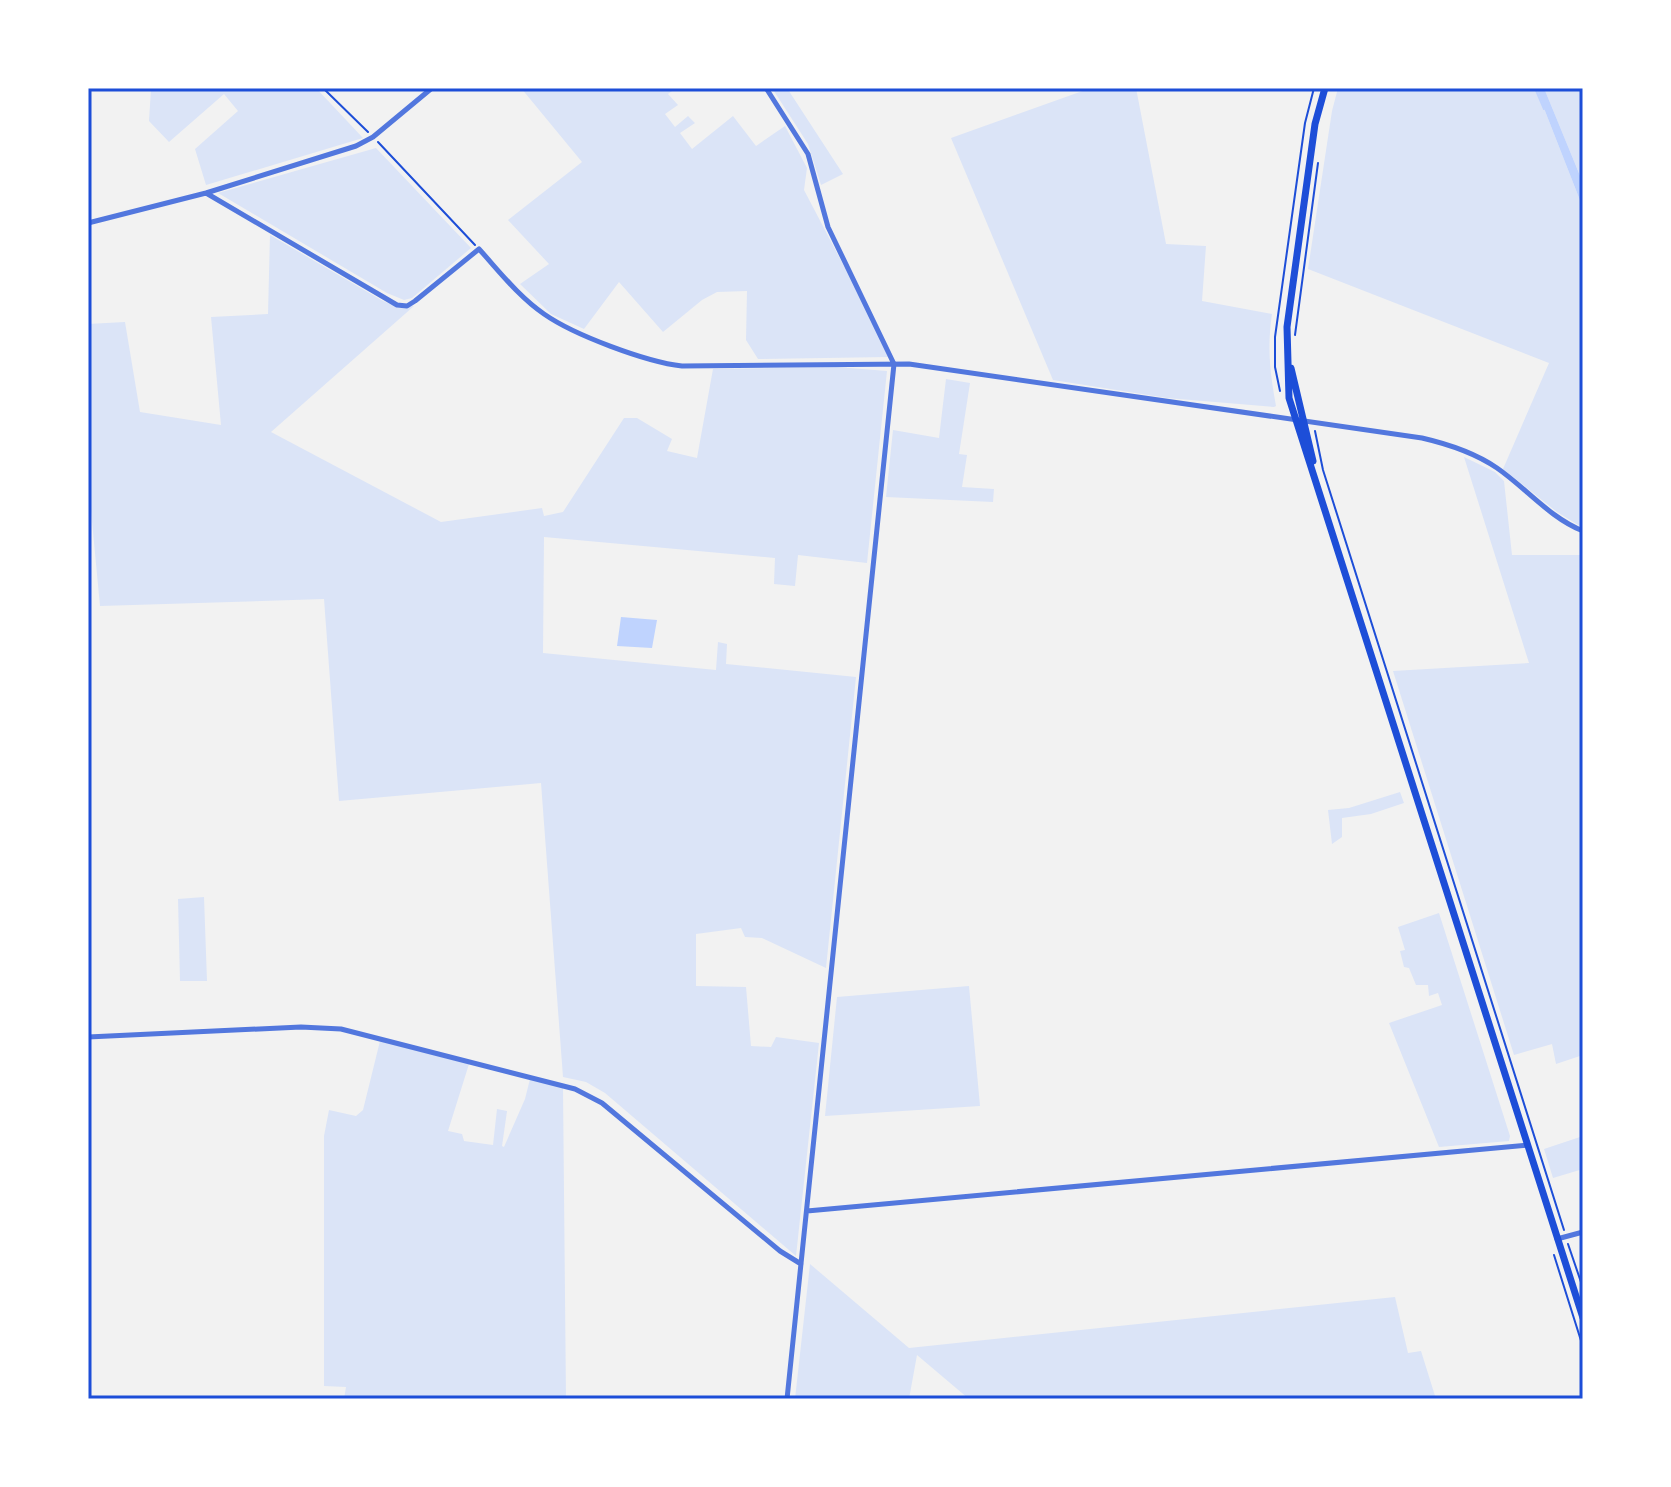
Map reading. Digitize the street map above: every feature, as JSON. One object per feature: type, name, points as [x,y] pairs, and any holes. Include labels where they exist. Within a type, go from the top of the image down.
[{"type":"main road","points":[[1325,88],[1315,124],[1287,327],[1289,358],[1314,469],[1528,1145],[1562,1238],[1583,1318]]},
{"type":"street","points":[[88,223],[206,193],[356,146],[373,137],[432,88]]},
{"type":"street","points":[[766,88],[808,154],[828,227],[894,364],[787,1399]]},
{"type":"street","points":[[206,193],[397,305],[407,306],[415,301],[479,249],[544,315],[645,360],[682,366],[894,364],[1422,438],[1476,456],[1497,468],[1550,511],[1583,531]]},
{"type":"street","points":[[88,1037],[301,1027],[341,1029],[575,1089],[602,1103],[780,1251],[801,1264]]},
{"type":"street","points":[[807,1211],[1528,1145]]},
{"type":"street","points":[[1562,1238],[1583,1232]]},
{"type":"path","points":[[323,88],[479,249]]},
{"type":"path","points":[[1294,344],[1319,155]]},
{"type":"path","points":[[1303,420],[1318,438],[1323,470],[1562,1238],[1583,1288]]},
{"type":"shaded area","points":[[137,88],[316,88],[363,138],[206,185],[195,149],[238,111],[224,94],[169,142],[149,121],[151,89]]},
{"type":"shaded area","points":[[521,88],[676,88],[668,94],[678,105],[665,114],[675,127],[688,116],[695,123],[680,133],[692,149],[733,116],[756,146],[785,126],[807,168],[804,190],[888,357],[758,359],[746,340],[747,291],[717,292],[702,300],[663,332],[619,282],[584,329],[551,314],[520,284],[549,264],[508,220],[582,162]]},
{"type":"shaded area","points":[[772,88],[787,88],[843,174],[821,185],[808,144]]},
{"type":"shaded area","points":[[1091,88],[1136,88],[1166,244],[1206,246],[1202,301],[1272,314],[1270,360],[1276,406],[1167,398],[1053,380],[951,138]]},
{"type":"shaded area","points":[[1338,88],[1536,88],[1583,208],[1583,528],[1557,512],[1503,469],[1549,363],[1308,269]]},
{"type":"shaded area","points":[[1544,88],[1583,88],[1583,183]]},
{"type":"shaded area","points":[[376,148],[471,248],[412,298],[404,300],[387,293],[218,193]]},
{"type":"shaded area","points":[[270,235],[383,301],[400,308],[414,306],[271,432],[441,522],[542,508],[544,516],[563,512],[624,418],[637,418],[672,439],[667,451],[697,458],[713,369],[837,367],[887,371],[867,563],[798,555],[795,586],[774,584],[775,558],[544,537],[543,653],[716,670],[718,642],[727,644],[726,664],[856,677],[826,968],[762,938],[745,937],[741,928],[696,934],[696,986],[746,987],[751,1046],[771,1047],[776,1037],[819,1043],[796,1256],[605,1093],[586,1082],[563,1077],[541,783],[339,801],[324,599],[100,606],[88,479],[88,324],[125,322],[140,412],[221,425],[211,317],[268,314]]},
{"type":"shaded area","points":[[946,379],[970,383],[959,454],[967,455],[962,487],[994,489],[993,502],[886,497],[893,430],[939,438]]},
{"type":"shaded area","points":[[1464,457],[1495,472],[1504,481],[1512,555],[1583,555],[1583,1055],[1556,1064],[1552,1044],[1514,1055],[1393,671],[1529,663]]},
{"type":"shaded area","points":[[1400,792],[1404,803],[1371,814],[1342,818],[1342,837],[1332,844],[1328,810],[1349,808]]},
{"type":"shaded area","points":[[204,897],[207,981],[180,981],[178,899]]},
{"type":"shaded area","points":[[1439,913],[1510,1136],[1509,1141],[1439,1147],[1389,1023],[1442,1005],[1438,993],[1429,996],[1428,985],[1416,985],[1409,968],[1404,967],[1400,951],[1405,950],[1398,927]]},
{"type":"shaded area","points":[[969,986],[980,1106],[825,1116],[837,997]]},
{"type":"shaded area","points":[[380,1041],[469,1064],[448,1131],[462,1134],[464,1141],[493,1145],[497,1109],[507,1111],[504,1147],[525,1099],[530,1079],[563,1088],[566,1399],[344,1399],[346,1387],[324,1386],[324,1136],[329,1110],[356,1116],[363,1110]]},
{"type":"shaded area","points":[[1583,1136],[1583,1169],[1553,1178],[1544,1149]]},
{"type":"shaded area","points":[[810,1264],[909,1348],[1395,1297],[1408,1353],[1421,1351],[1436,1399],[969,1399],[917,1355],[909,1399],[795,1399]]},
{"type":"water","points":[[1536,88],[1544,88],[1583,183],[1583,208]]},
{"type":"water","points":[[621,617],[657,620],[652,648],[617,646]]},
{"type":"waterway","points":[[1535,88],[1544,109]]}]
